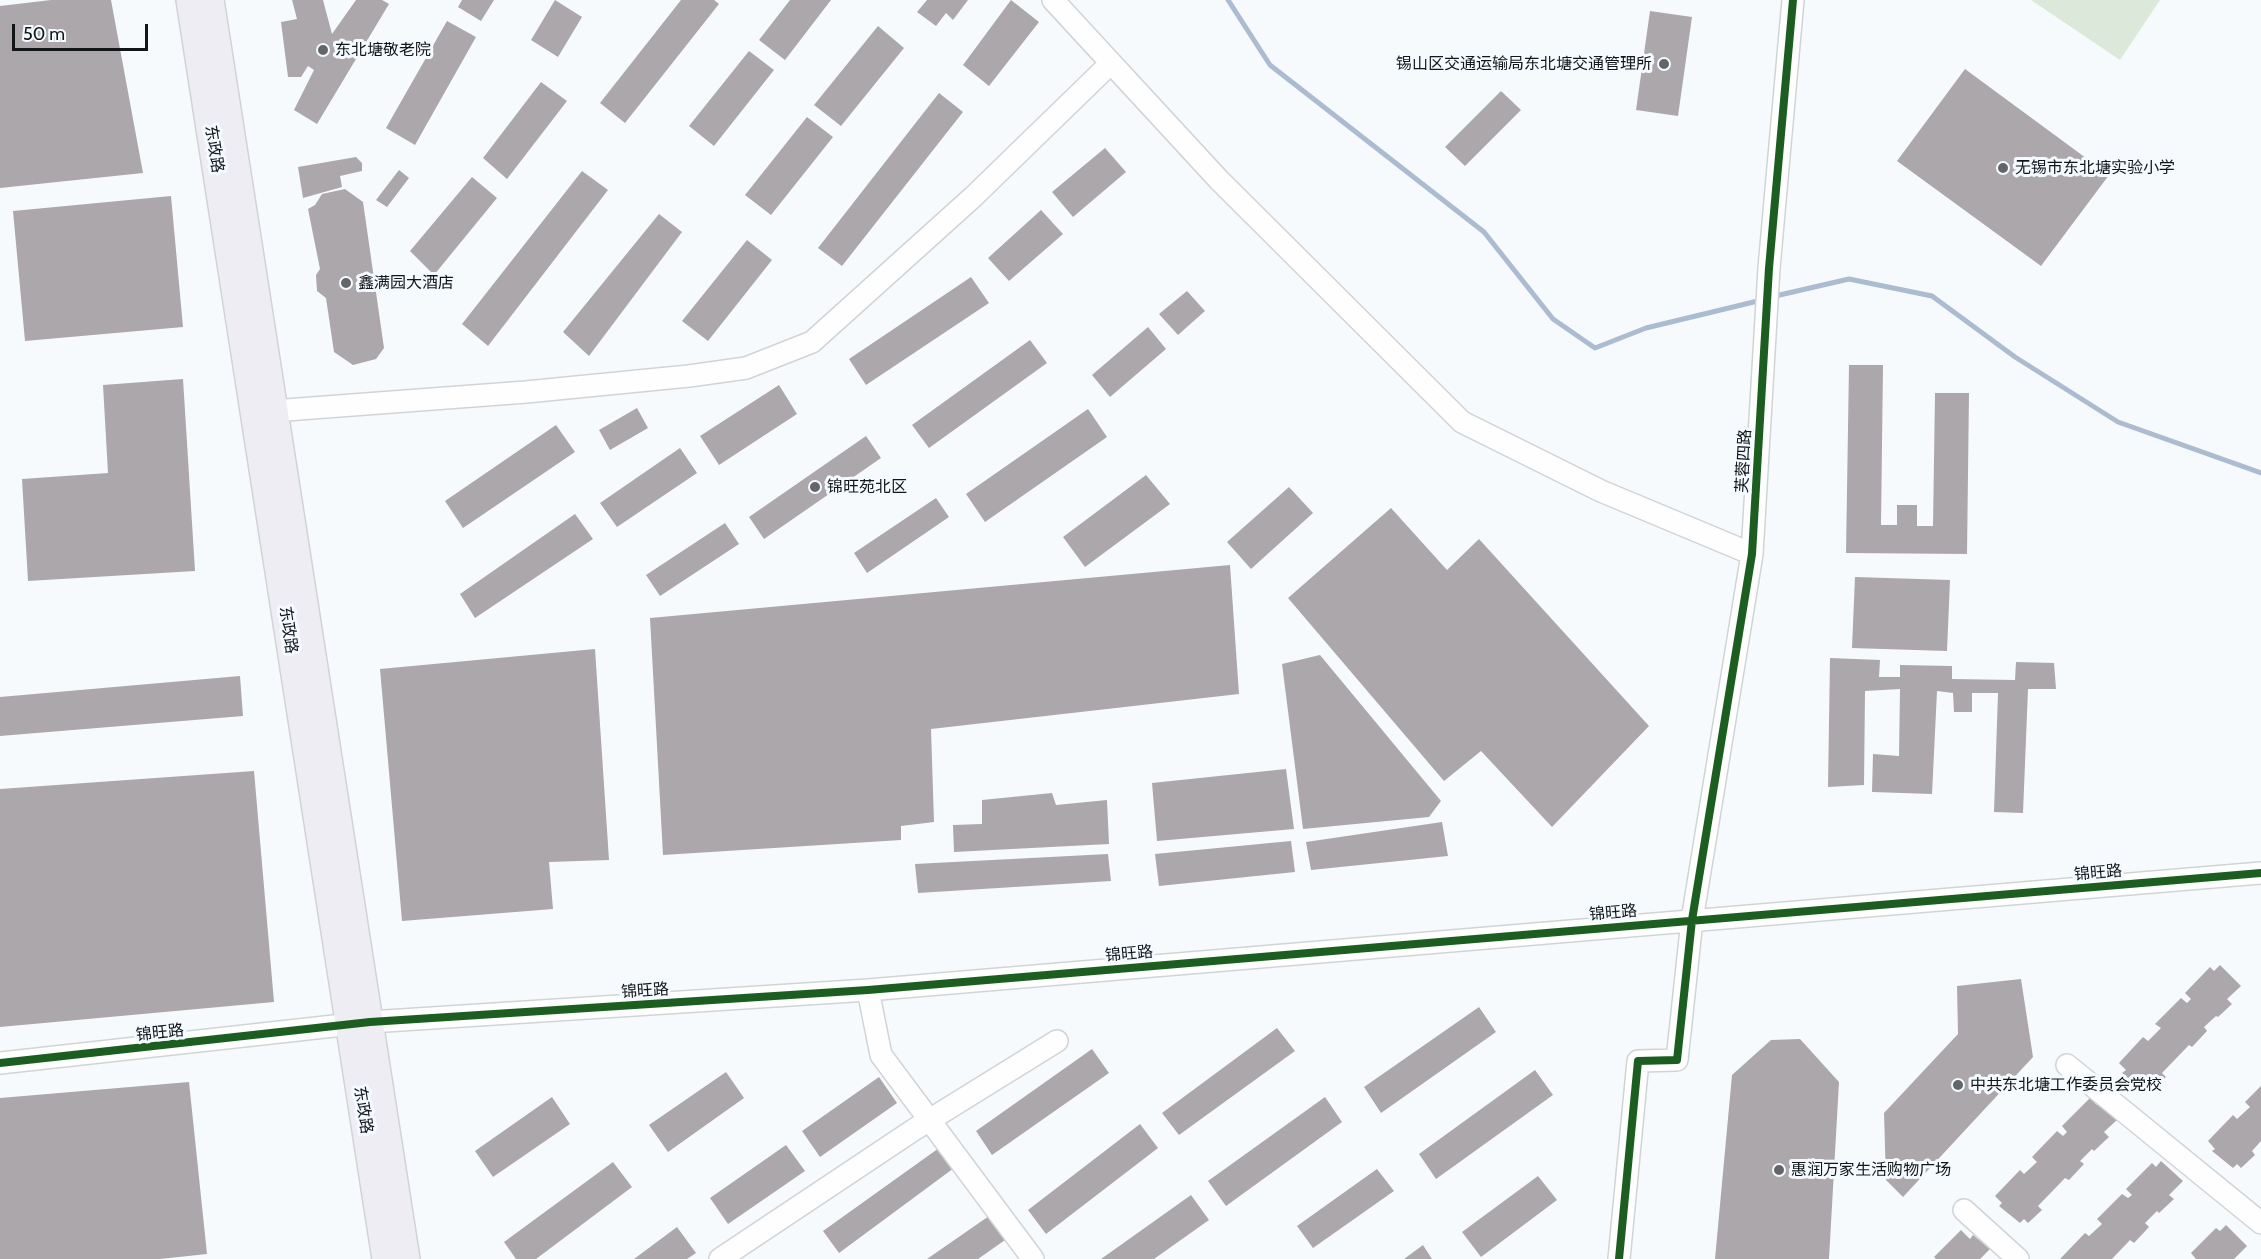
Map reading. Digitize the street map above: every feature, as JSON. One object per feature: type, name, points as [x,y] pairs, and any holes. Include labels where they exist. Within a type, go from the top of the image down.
[{"type":"main road","name":"东政路","points":[[190,0],[265,411]]},
{"type":"main road","name":"东政路","points":[[210,0],[265,411],[360,1024],[406,1259]]},
{"type":"main road","name":"东政路","points":[[360,1024],[386,1259]]},
{"type":"street","points":[[1053,0],[1219,180],[1462,422],[1601,491],[1752,554]]},
{"type":"street","name":"芙蓉四路","points":[[1619,1259],[1638,1061],[1677,1060],[1692,920],[1752,554],[1769,268],[1793,0]]},
{"type":"street","points":[[265,411],[526,392],[689,376],[746,368],[812,342],[973,197],[1111,63]]},
{"type":"street","name":"锦旺路","points":[[0,1063],[360,1024],[868,990],[2261,873]]},
{"type":"street","points":[[868,990],[881,1055],[1033,1259]]},
{"type":"street","points":[[720,1259],[930,1120],[1057,1041]]},
{"type":"street","points":[[2067,1065],[2261,1223]]},
{"type":"street","points":[[1964,1210],[2018,1259]]},
{"type":"green space","points":[[2031,0],[2160,0],[2120,60]]},
{"type":"building","points":[[51,0],[111,0],[143,173],[0,188],[0,6]]},
{"type":"building","name":"东北塘敬老院","points":[[292,0],[323,0],[332,34],[356,0],[382,0],[389,4],[317,124],[294,110],[314,70],[308,66],[301,77],[288,77],[281,22],[297,19]]},
{"type":"building","points":[[462,0],[494,0],[481,21],[458,7]]},
{"type":"building","points":[[555,0],[582,17],[558,57],[531,40]]},
{"type":"building","points":[[681,0],[714,0],[719,4],[625,123],[600,103]]},
{"type":"building","points":[[790,0],[831,0],[785,60],[759,40]]},
{"type":"building","points":[[927,0],[968,0],[953,20],[946,13],[936,26],[917,12]]},
{"type":"building","points":[[1011,0],[1039,22],[989,86],[963,65]]},
{"type":"building","name":"锡山区交通运输局东北塘交通管理所","points":[[1650,11],[1692,17],[1678,116],[1636,110]]},
{"type":"building","points":[[447,21],[476,37],[415,145],[386,128]]},
{"type":"building","points":[[878,26],[904,48],[841,126],[814,105]]},
{"type":"building","points":[[749,51],[774,70],[714,146],[689,126]]},
{"type":"building","name":"无锡市东北塘实验小学","points":[[1965,69],[2109,175],[2041,266],[1897,161]]},
{"type":"building","points":[[541,82],[567,101],[507,179],[483,158]]},
{"type":"building","points":[[1501,91],[1521,110],[1465,166],[1445,147]]},
{"type":"building","points":[[939,93],[963,112],[842,266],[818,248]]},
{"type":"building","points":[[807,117],[833,137],[771,215],[745,195]]},
{"type":"building","points":[[1105,148],[1126,172],[1073,217],[1052,192]]},
{"type":"building","points":[[356,157],[362,163],[362,171],[340,176],[342,187],[303,198],[298,167]]},
{"type":"building","points":[[399,170],[409,178],[387,207],[376,200]]},
{"type":"building","points":[[582,171],[608,190],[488,346],[462,324]]},
{"type":"building","points":[[472,177],[497,198],[434,275],[410,251]]},
{"type":"building","name":"鑫满园大酒店","points":[[345,189],[363,202],[384,348],[376,359],[353,365],[334,352],[326,298],[317,291],[316,275],[320,269],[308,209],[315,205],[322,194]]},
{"type":"building","points":[[171,196],[183,327],[25,341],[13,211]]},
{"type":"building","points":[[1041,210],[1063,234],[1009,281],[988,258]]},
{"type":"building","points":[[659,214],[682,232],[589,356],[563,332]]},
{"type":"building","points":[[747,240],[772,260],[708,341],[682,321]]},
{"type":"building","points":[[971,277],[989,303],[866,385],[849,359]]},
{"type":"building","points":[[1187,291],[1205,311],[1178,335],[1159,314]]},
{"type":"building","points":[[1148,327],[1166,349],[1110,397],[1092,375]]},
{"type":"building","points":[[1030,340],[1047,363],[929,448],[912,425]]},
{"type":"building","points":[[1849,365],[1883,365],[1881,525],[1897,525],[1897,505],[1917,505],[1917,526],[1933,526],[1935,393],[1969,393],[1967,554],[1846,553]]},
{"type":"building","points":[[183,379],[195,571],[28,581],[22,479],[108,473],[103,385]]},
{"type":"building","points":[[779,385],[797,414],[719,465],[700,436]]},
{"type":"building","points":[[637,408],[648,428],[610,450],[599,430]]},
{"type":"building","points":[[1088,409],[1107,437],[985,522],[966,494]]},
{"type":"building","points":[[556,425],[575,452],[463,528],[445,501]]},
{"type":"building","name":"锦旺苑北区","points":[[866,436],[881,458],[764,539],[749,517]]},
{"type":"building","points":[[680,448],[697,473],[617,527],[600,503]]},
{"type":"building","points":[[1146,475],[1170,504],[1085,567],[1063,537]]},
{"type":"building","points":[[1289,487],[1313,513],[1251,569],[1227,542]]},
{"type":"building","points":[[936,498],[949,517],[867,573],[854,553]]},
{"type":"building","points":[[1391,508],[1447,570],[1479,539],[1649,726],[1552,827],[1481,751],[1444,781],[1288,598]]},
{"type":"building","points":[[575,514],[593,539],[475,618],[460,594]]},
{"type":"building","points":[[725,523],[739,544],[660,596],[646,575]]},
{"type":"building","points":[[1230,565],[1239,694],[931,729],[934,822],[901,826],[901,840],[663,855],[650,618]]},
{"type":"building","points":[[1855,577],[1950,580],[1947,651],[1852,648]]},
{"type":"building","points":[[595,649],[609,860],[549,862],[553,909],[402,921],[380,669]]},
{"type":"building","points":[[1320,655],[1441,801],[1429,817],[1303,829],[1282,664]]},
{"type":"building","points":[[1830,658],[1880,660],[1879,677],[1900,677],[1900,665],[1952,666],[1952,679],[2015,680],[2016,662],[2054,663],[2056,689],[2028,689],[2023,813],[1994,812],[1998,693],[1972,693],[1972,712],[1954,712],[1953,693],[1937,691],[1932,794],[1872,792],[1873,754],[1899,756],[1900,689],[1865,691],[1864,785],[1828,787]]},
{"type":"building","points":[[240,676],[243,716],[0,736],[0,697]]},
{"type":"building","points":[[1286,769],[1294,829],[1157,841],[1152,783]]},
{"type":"building","points":[[254,771],[274,1002],[0,1027],[0,789]]},
{"type":"building","points":[[1052,793],[1056,805],[1107,800],[1109,844],[954,852],[953,825],[982,824],[982,800]]},
{"type":"building","points":[[1442,822],[1448,856],[1311,870],[1306,842]]},
{"type":"building","points":[[1291,841],[1295,872],[1159,886],[1155,854]]},
{"type":"building","points":[[1108,854],[1111,881],[918,893],[915,864]]},
{"type":"building","points":[[2220,965],[2241,986],[2227,999],[2232,1004],[2204,1027],[2207,1031],[2192,1047],[2189,1045],[2162,1073],[2166,1077],[2152,1090],[2148,1086],[2143,1090],[2122,1073],[2126,1070],[2119,1063],[2143,1037],[2148,1041],[2161,1028],[2155,1024],[2181,998],[2187,1003],[2191,999],[2185,993],[2210,967],[2214,971]]},
{"type":"building","name":"中共东北塘工作委员会党校","points":[[2021,979],[2033,1057],[1903,1197],[1886,1180],[1884,1113],[1958,1034],[1957,986]]},
{"type":"building","points":[[1479,1007],[1496,1032],[1381,1113],[1364,1087]]},
{"type":"building","points":[[1277,1028],[1295,1051],[1179,1135],[1162,1113]]},
{"type":"building","name":"惠润万家生活购物广场","points":[[1800,1039],[1839,1082],[1829,1259],[1715,1259],[1732,1075],[1771,1040]]},
{"type":"building","points":[[1092,1049],[1109,1073],[992,1155],[976,1131]]},
{"type":"building","points":[[1535,1070],[1553,1095],[1436,1179],[1419,1154]]},
{"type":"building","points":[[726,1072],[744,1098],[668,1152],[649,1125]]},
{"type":"building","points":[[879,1077],[897,1103],[820,1157],[802,1131]]},
{"type":"building","points":[[189,1082],[207,1254],[160,1259],[0,1259],[0,1098]]},
{"type":"building","points":[[2261,1086],[2261,1141],[2252,1151],[2255,1155],[2241,1168],[2237,1164],[2233,1168],[2212,1151],[2215,1149],[2208,1141],[2233,1115],[2237,1119],[2250,1107],[2245,1102]]},
{"type":"building","points":[[552,1097],[570,1124],[493,1177],[475,1151]]},
{"type":"building","points":[[1325,1097],[1342,1122],[1226,1206],[1208,1181]]},
{"type":"building","points":[[2090,1098],[2097,1105],[2100,1101],[2118,1119],[2104,1132],[2109,1137],[2094,1151],[2092,1149],[2080,1161],[2084,1164],[2069,1180],[2065,1178],[2038,1206],[2042,1210],[2028,1223],[2024,1219],[2020,1223],[1999,1206],[2002,1203],[1995,1196],[2020,1170],[2024,1174],[2037,1162],[2032,1157],[2057,1131],[2063,1136],[2067,1132],[2062,1126]]},
{"type":"building","points":[[1140,1124],[1158,1148],[1046,1234],[1028,1210]]},
{"type":"building","points":[[786,1145],[805,1171],[728,1224],[710,1198]]},
{"type":"building","points":[[939,1148],[954,1168],[839,1253],[823,1231]]},
{"type":"building","points":[[2161,1161],[2183,1181],[2169,1195],[2174,1199],[2145,1223],[2149,1227],[2134,1243],[2130,1240],[2112,1259],[2060,1259],[2085,1233],[2089,1236],[2102,1224],[2097,1219],[2122,1194],[2128,1198],[2132,1195],[2126,1189],[2152,1163],[2156,1167]]},
{"type":"building","points":[[613,1162],[632,1187],[536,1259],[516,1259],[504,1242]]},
{"type":"building","points":[[1377,1169],[1394,1191],[1313,1248],[1297,1226]]},
{"type":"building","points":[[1538,1176],[1557,1200],[1481,1257],[1462,1232]]},
{"type":"building","points":[[1191,1195],[1209,1220],[1154,1259],[1101,1259]]},
{"type":"building","points":[[989,1216],[1005,1240],[978,1259],[927,1259]]},
{"type":"building","points":[[2226,1225],[2247,1246],[2234,1259],[2196,1259],[2191,1253],[2216,1228],[2220,1231]]},
{"type":"building","points":[[677,1227],[696,1253],[687,1259],[634,1259]]},
{"type":"building","points":[[1961,1230],[1970,1239],[1973,1235],[1990,1249],[1980,1259],[1936,1259],[1934,1257]]},
{"type":"building","points":[[1423,1245],[1432,1259],[1404,1259]]},
{"type":"waterway","points":[[1228,0],[1270,65],[1484,232],[1553,319],[1595,348],[1646,328],[1762,300]]},
{"type":"waterway","points":[[1771,297],[1849,279],[1932,296],[2015,357],[2118,422],[2261,473]]},
{"type":"cycle path","points":[[1619,1259],[1638,1061],[1677,1060],[1692,920],[1752,554],[1769,268],[1793,0]]},
{"type":"cycle path","points":[[0,1063],[370,1022],[868,990],[2261,873]]},
{"type":"place","name":"东北塘敬老院","points":[[323,50]]},
{"type":"place","name":"锡山区交通运输局东北塘交通管理所","points":[[1664,64]]},
{"type":"place","name":"无锡市东北塘实验小学","points":[[2003,168]]},
{"type":"place","name":"鑫满园大酒店","points":[[346,283]]},
{"type":"place","name":"锦旺苑北区","points":[[815,487]]},
{"type":"place","name":"中共东北塘工作委员会党校","points":[[1958,1085]]},
{"type":"place","name":"惠润万家生活购物广场","points":[[1779,1170]]}]
